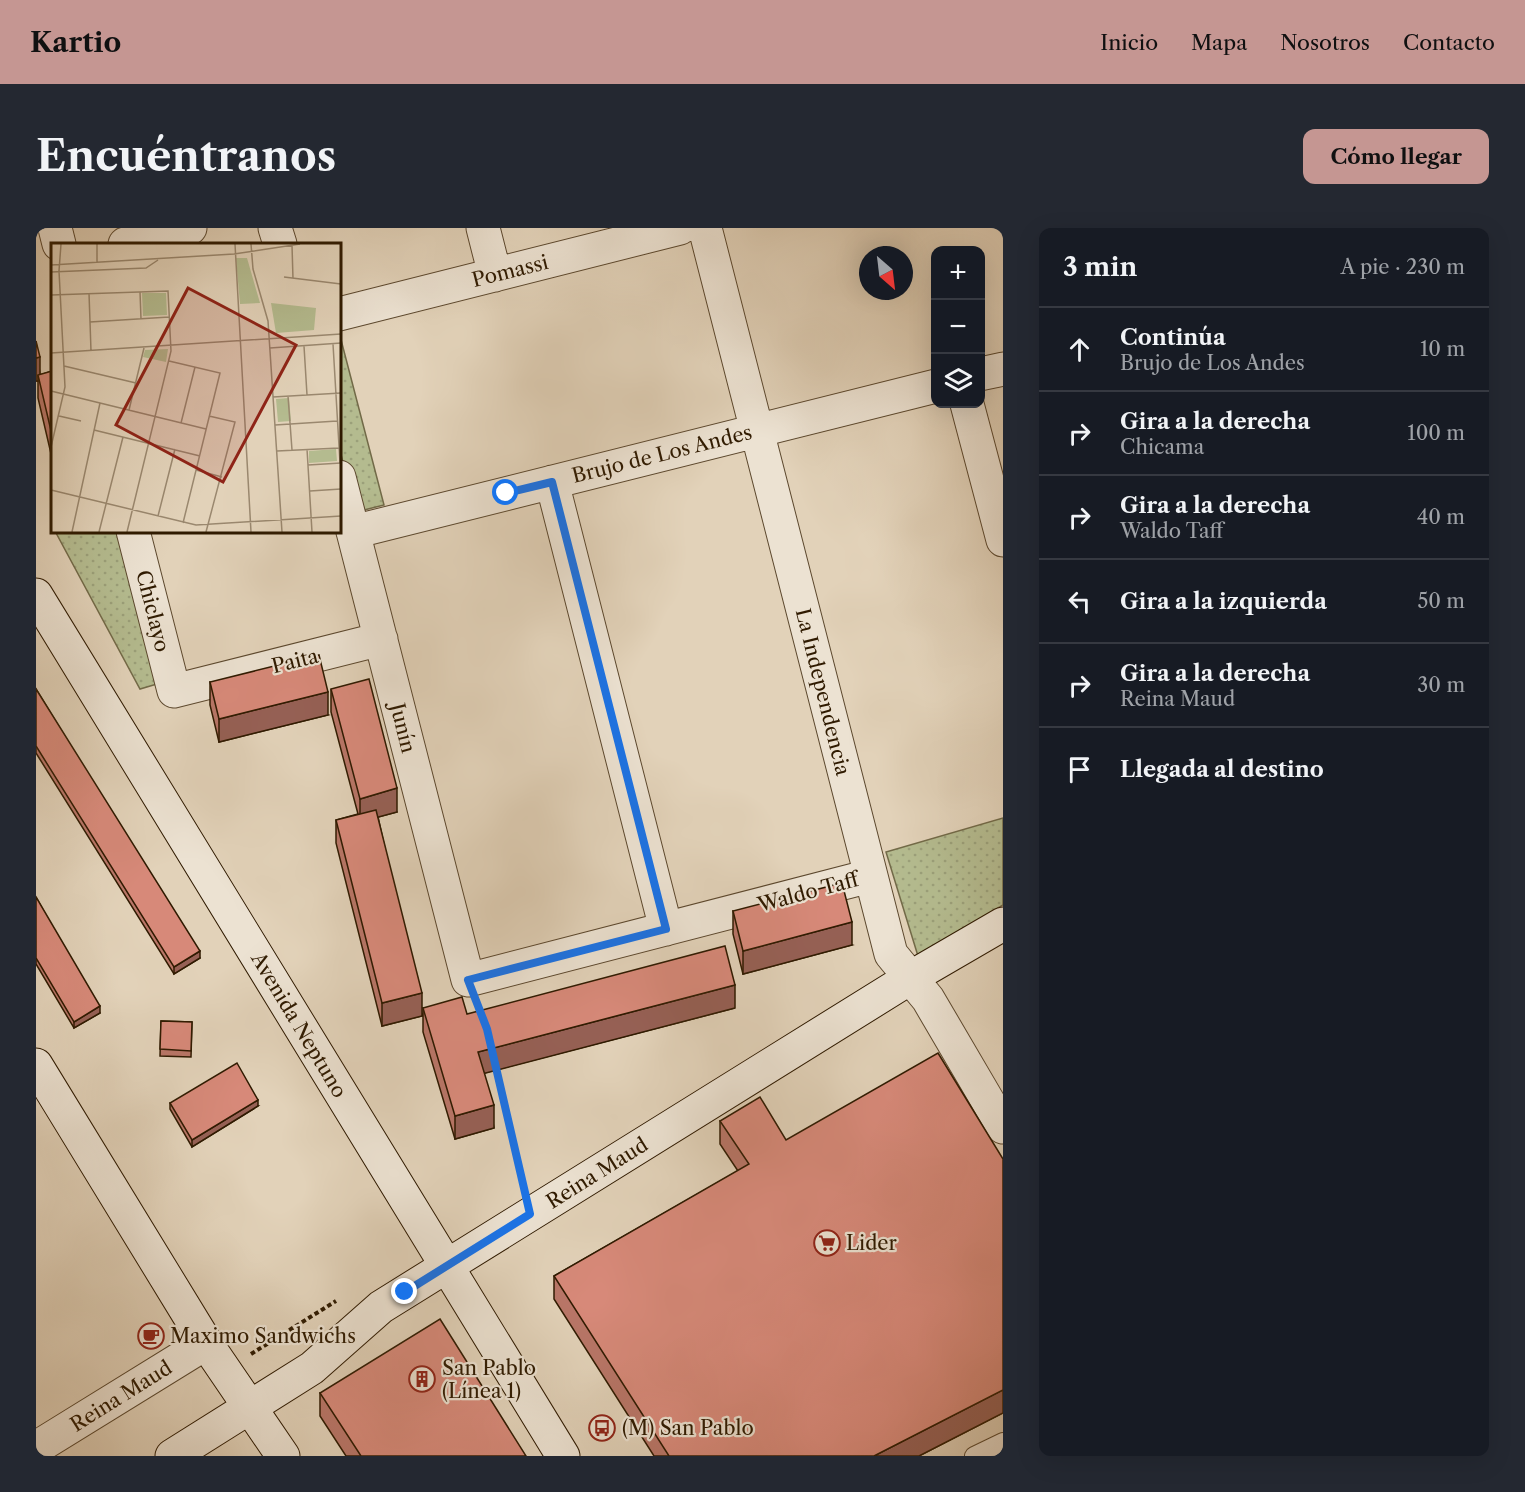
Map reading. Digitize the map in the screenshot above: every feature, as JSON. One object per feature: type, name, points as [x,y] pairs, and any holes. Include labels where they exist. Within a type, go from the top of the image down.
[{"type":"street","points":[[55,228],[59,243]]},
{"type":"street","points":[[129,243],[190,228]]},
{"type":"street","points":[[275,228],[280,243]]},
{"type":"street","points":[[483,228],[495,275]]},
{"type":"street","name":"Pomassi","points":[[340,314],[680,228]]},
{"type":"street","name":"La Independencia","points":[[705,228],[891,954],[928,999],[1003,1127]]},
{"type":"street","points":[[985,373],[1003,369]]},
{"type":"street","name":"Brujo de Los Andes","points":[[353,532],[931,387]]},
{"type":"street","points":[[968,408],[1003,540]]},
{"type":"street","name":"Junín","points":[[340,481],[468,980]]},
{"type":"street","points":[[552,482],[666,929]]},
{"type":"street","name":"Chiclayo","points":[[133,532],[174,692]]},
{"type":"street","name":"Avenida Neptuno","points":[[36,595],[563,1456]]},
{"type":"street","name":"Paita","points":[[174,692],[381,639]]},
{"type":"street","name":"Waldo Taff","points":[[468,980],[870,876]]},
{"type":"street","points":[[910,978],[1003,924]]},
{"type":"street","name":"Reina Maud","points":[[172,1456],[252,1408],[312,1368],[381,1307],[910,978]]},
{"type":"street","points":[[36,1065],[206,1343],[283,1456]]},
{"type":"street","name":"Reina Maud","points":[[36,1448],[206,1343]]},
{"type":"lane","points":[[974,1456],[1003,1442]]},
{"type":"path","points":[[495,1062],[530,1214]]},
{"type":"path","points":[[225,1370],[341,1298]]},
{"type":"green space","points":[[340,336],[384,505],[356,512],[340,451]]},
{"type":"green space","points":[[56,532],[121,532],[157,684],[140,689]]},
{"type":"green space","points":[[1003,818],[1003,905],[918,956],[886,852]]},
{"type":"building","points":[[36,341],[40,357],[36,358]]},
{"type":"building","points":[[51,371],[51,431],[38,375]]},
{"type":"building","points":[[319,655],[328,692],[219,719],[210,682]]},
{"type":"building","points":[[369,679],[397,788],[360,799],[331,689]]},
{"type":"building","points":[[36,689],[200,951],[174,967],[36,746]]},
{"type":"building","points":[[376,810],[422,993],[382,1003],[336,820]]},
{"type":"building","points":[[842,883],[852,922],[743,951],[733,911]]},
{"type":"building","points":[[36,897],[100,1006],[74,1022],[36,958]]},
{"type":"building","points":[[725,946],[735,985],[478,1052],[494,1105],[455,1116],[423,1008],[462,997],[467,1014]]},
{"type":"building","points":[[161,1021],[192,1022],[191,1051],[160,1049]]},
{"type":"building","name":"Lider","points":[[938,1053],[1003,1159],[1003,1390],[874,1456],[669,1456],[554,1276],[749,1164],[720,1121],[760,1097],[786,1140]]},
{"type":"building","points":[[237,1063],[258,1100],[192,1140],[170,1103]]},
{"type":"building","name":"San Pablo (Línea 1)","points":[[440,1319],[526,1456],[361,1456],[320,1393]]},
{"type":"place","name":"Lider","points":[[827,1243]]},
{"type":"place","name":"Maximo Sandwichs","points":[[151,1336]]},
{"type":"place","name":"San Pablo (Línea 1)","points":[[422,1379]]},
{"type":"place","name":"(M) San Pablo","points":[[602,1428]]},
{"type":"route","points":[[405,1292],[530,1214],[487,1029],[468,980],[666,929],[552,482],[506,493]]}]
